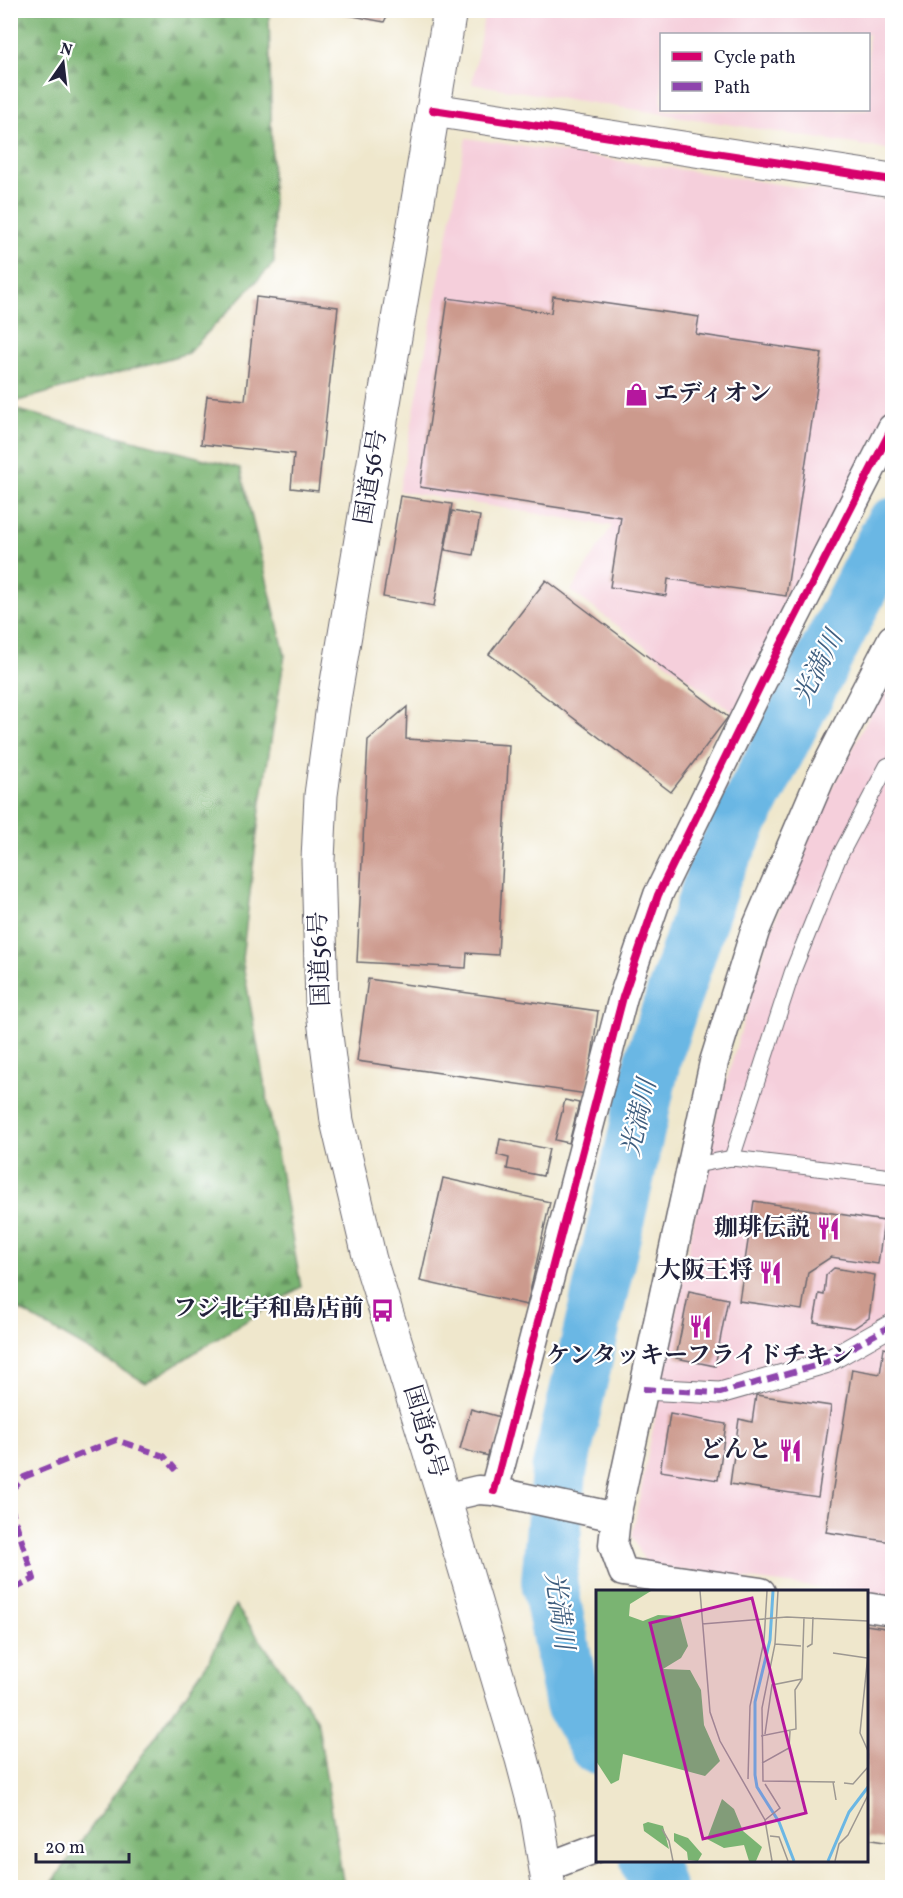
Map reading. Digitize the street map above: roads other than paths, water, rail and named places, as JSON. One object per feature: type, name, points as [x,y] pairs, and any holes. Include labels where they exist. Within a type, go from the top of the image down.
[{"type":"main road","name":"国道56号","points":[[450,10],[333,706],[321,795],[318,860],[322,1004],[337,1121],[370,1260],[522,1759],[537,1816],[548,1877]]},
{"type":"main road","points":[[433,110],[892,180]]},
{"type":"street","points":[[502,1493],[624,996],[658,895],[762,682],[892,429]]},
{"type":"street","points":[[733,1590],[622,1582],[607,1516],[643,1389],[714,1062],[755,931],[820,779],[892,639]]},
{"type":"street","points":[[643,1389],[720,1393],[825,1363],[892,1325]]},
{"type":"street","points":[[444,1498],[478,1490],[502,1493],[607,1516]]},
{"type":"street","points":[[867,1607],[892,1611]]},
{"type":"street","points":[[548,1877],[596,1849]]},
{"type":"lane","points":[[732,1158],[792,973],[838,859],[887,766],[892,764]]},
{"type":"lane","points":[[691,1166],[732,1158],[892,1177]]},
{"type":"waterway","name":"光満川","points":[[596,1744],[573,1704],[549,1581],[559,1472],[654,1056],[715,872],[892,526]]},
{"type":"waterway","name":"光満川","points":[[649,1862],[657,1888]]},
{"type":"place","name":"エディオン","points":[[636,395]]},
{"type":"place","name":"珈琲伝説","points":[[828,1229]]},
{"type":"place","name":"大阪王将","points":[[771,1272]]},
{"type":"place","name":"フジ北宇和島店前","points":[[382,1310]]},
{"type":"place","name":"ケンタッキーフライドチキン","points":[[700,1327]]},
{"type":"place","name":"どんと","points":[[790,1451]]}]
